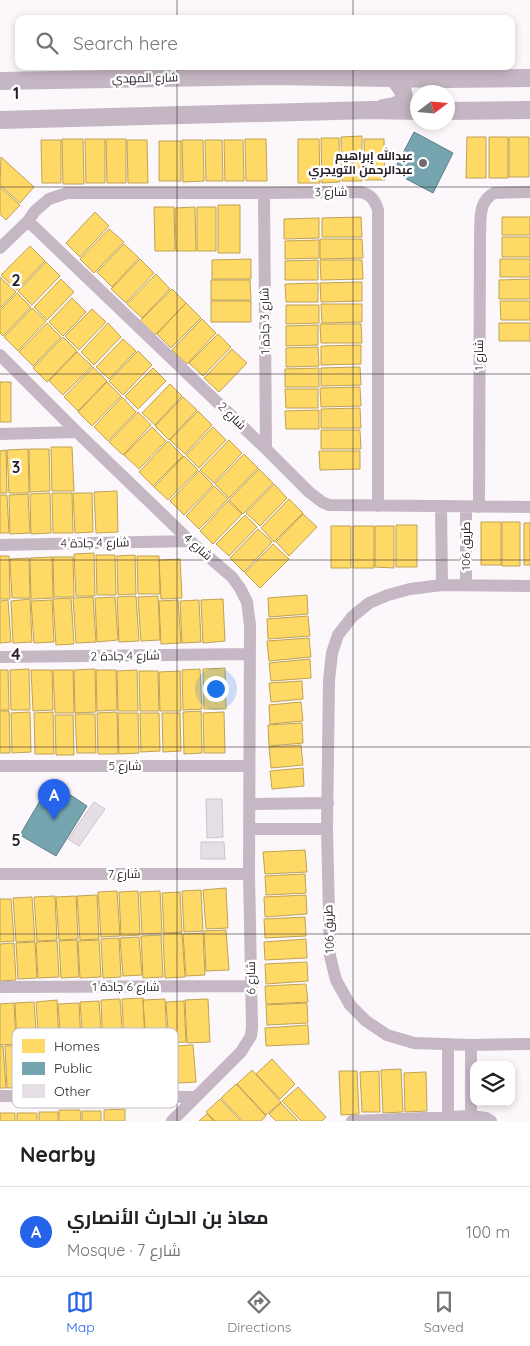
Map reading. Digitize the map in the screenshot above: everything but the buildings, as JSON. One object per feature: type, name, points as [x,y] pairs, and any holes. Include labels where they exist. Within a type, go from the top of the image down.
[{"type":"main road","name":"شارع المهدي","points":[[0,81],[274,76],[448,79],[530,78]]},
{"type":"main road","points":[[370,110],[394,107],[399,104],[404,91],[392,77]]},
{"type":"main road","points":[[428,85],[448,79]]},
{"type":"main road","points":[[0,120],[370,110],[410,111]]},
{"type":"main road","points":[[455,111],[530,110]]},
{"type":"street","name":"شارع 1","points":[[479,507],[480,234],[482,205],[494,193],[530,192]]},
{"type":"street","name":"شارع 3","points":[[0,248],[28,222],[35,211],[50,199],[67,193],[367,193],[373,198],[378,210],[378,506]]},
{"type":"street","name":"شارع 3 جادة 1","points":[[264,193],[266,449]]},
{"type":"street","name":"شارع 2","points":[[28,222],[309,492],[322,502],[329,505],[479,507]]},
{"type":"street","name":"شارع 4","points":[[0,355],[77,432],[190,540],[232,577],[240,588],[247,602],[250,625],[250,804]]},
{"type":"street","points":[[0,434],[77,432]]},
{"type":"street","name":"طريق 106","points":[[441,506],[442,585]]},
{"type":"street","name":"طريق 106","points":[[466,507],[466,585]]},
{"type":"street","points":[[479,507],[530,507]]},
{"type":"street","name":"شارع 4 جادة 4","points":[[0,545],[190,540]]},
{"type":"street","name":"طريق 106","points":[[530,586],[442,585],[410,589],[369,603],[352,618],[338,635],[332,653],[328,680],[327,829],[330,956],[336,980],[350,1005],[366,1021],[387,1035],[414,1043],[471,1045],[530,1044]]},
{"type":"street","name":"شارع 4 جادة 2","points":[[0,657],[250,654]]},
{"type":"street","name":"شارع 5","points":[[0,766],[250,766]]},
{"type":"street","points":[[250,804],[328,803]]},
{"type":"street","name":"شارع 6","points":[[172,1121],[241,1052],[251,1036],[250,804]]},
{"type":"street","points":[[249,830],[327,829]]},
{"type":"street","name":"شارع 7","points":[[0,874],[249,874]]},
{"type":"street","name":"شارع 6 جادة 1","points":[[0,987],[252,986]]},
{"type":"street","points":[[448,1044],[448,1117]]},
{"type":"street","points":[[470,1116],[471,1045]]},
{"type":"street","points":[[178,1097],[196,1097]]},
{"type":"street","points":[[352,1121],[470,1116],[486,1118],[491,1121]]},
{"type":"place","name":"عبدالله إبراهيم عبدالرحمن التويجري","points":[[423,163]]},
{"type":"place","name":"معاذ بن الحارث الأنصاري","points":[[54,820]]}]
